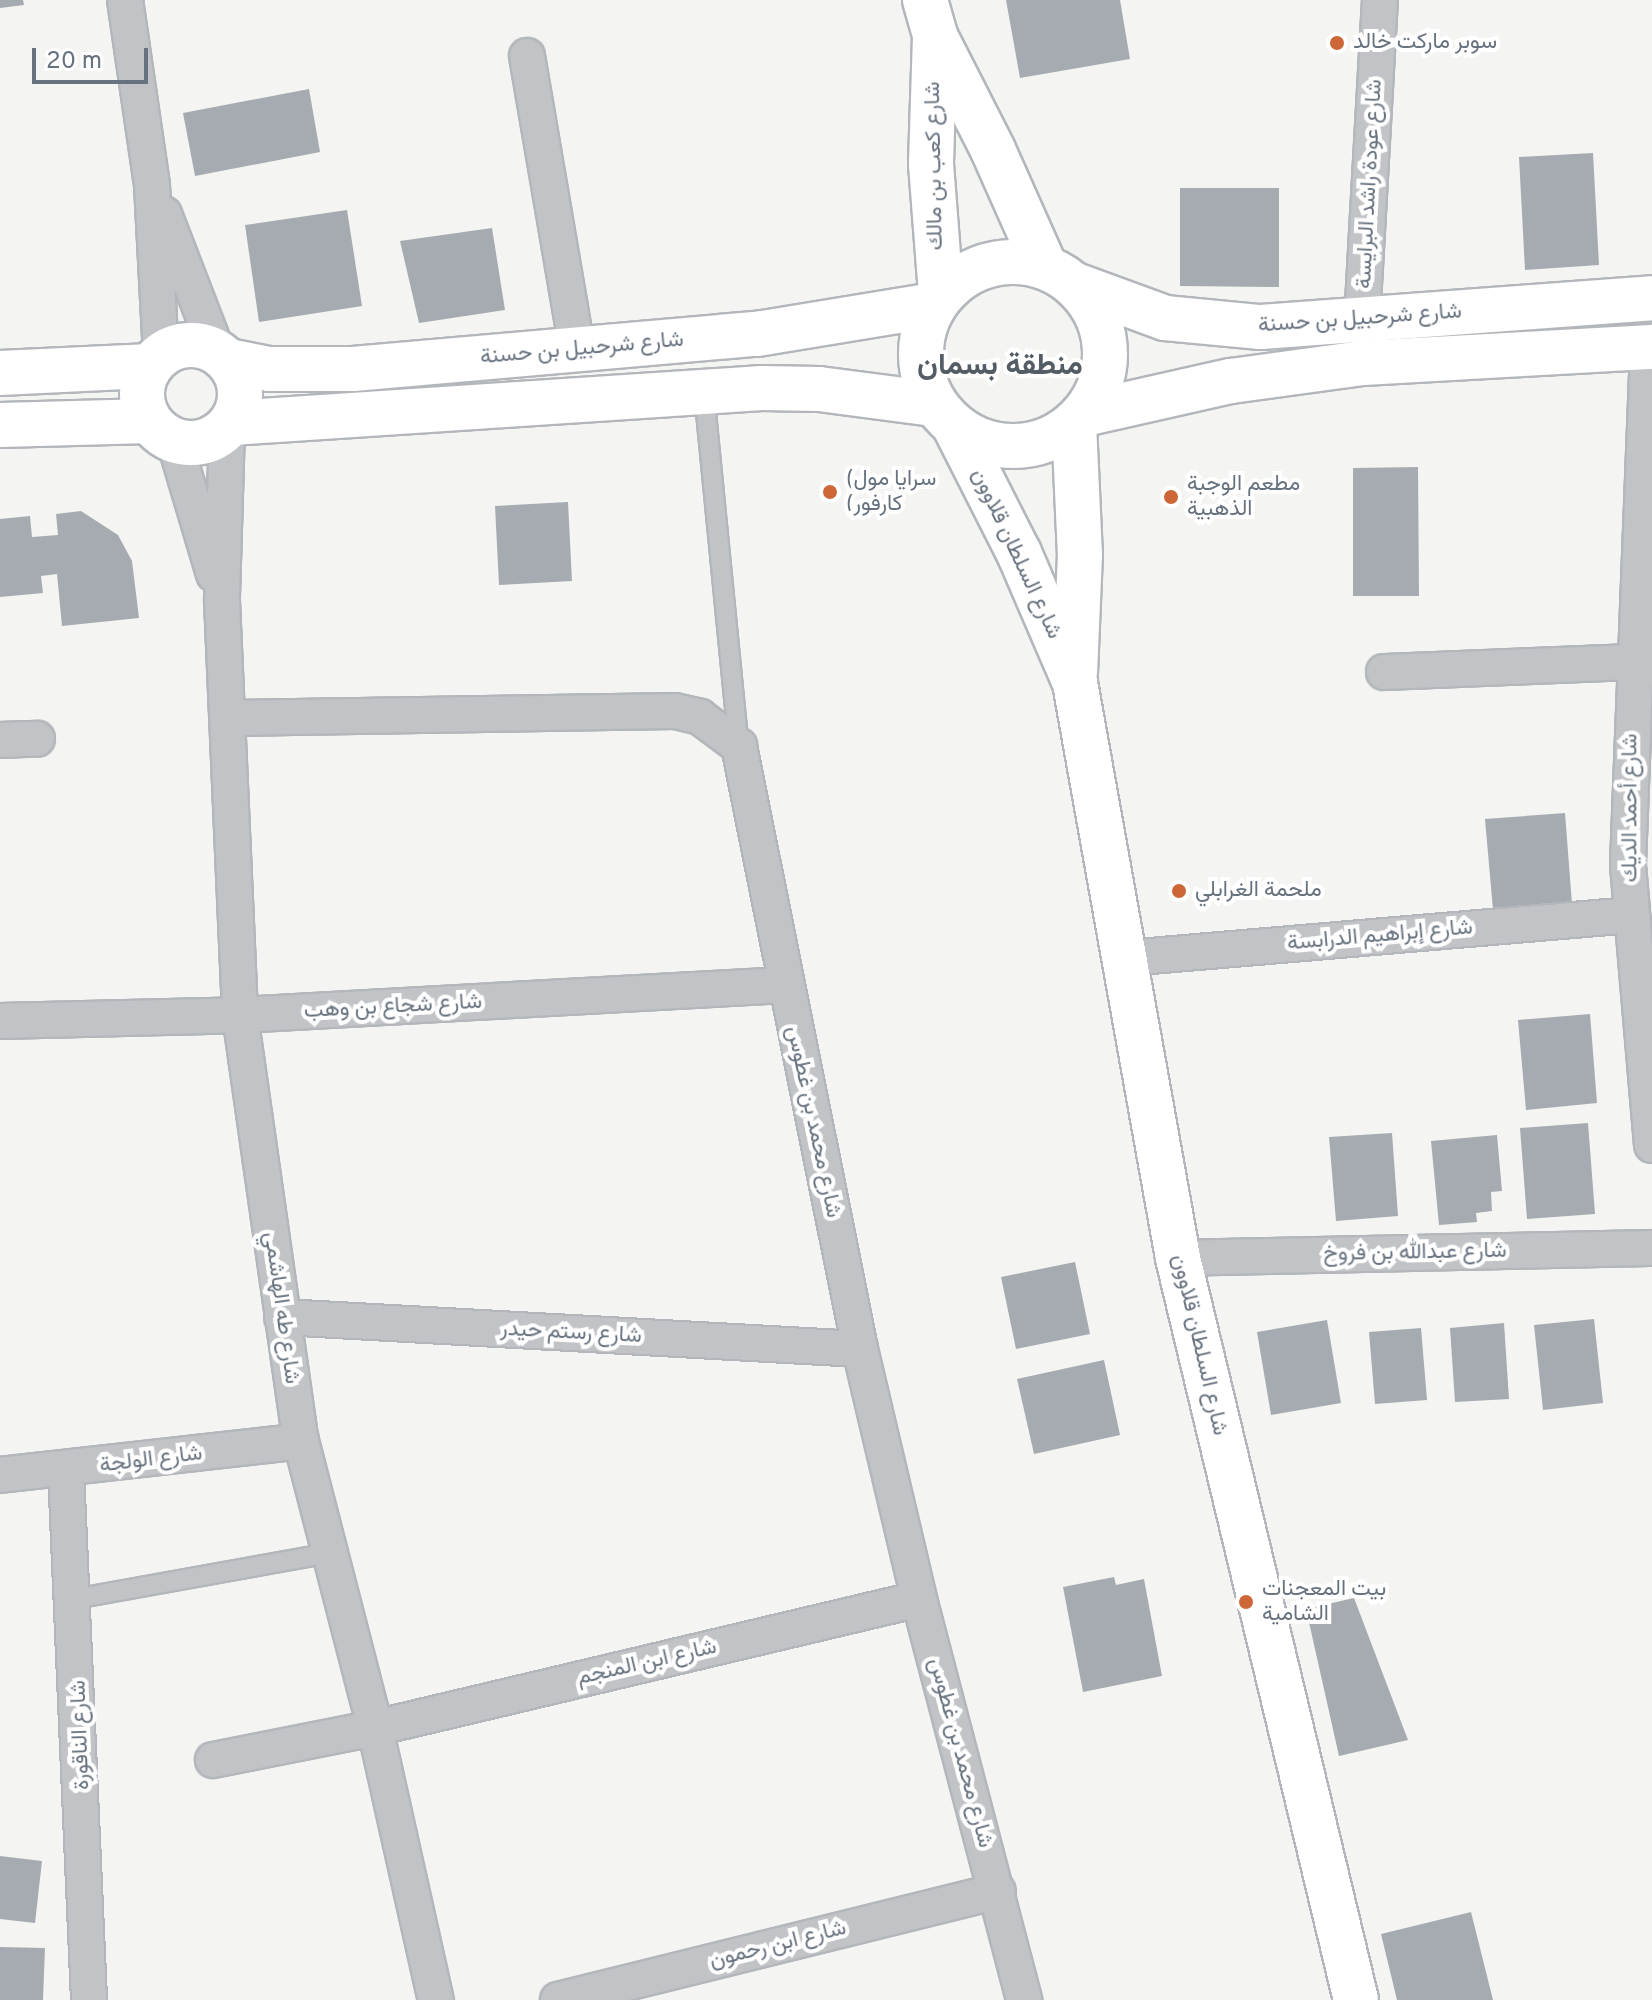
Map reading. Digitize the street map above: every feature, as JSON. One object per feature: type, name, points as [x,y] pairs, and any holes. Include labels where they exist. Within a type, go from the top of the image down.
[{"type":"street","points":[[125,0],[152,185],[156,360],[142,393],[162,431]]},
{"type":"street","name":"شارع عودة راشد البرايسة","points":[[1362,321],[1380,0]]},
{"type":"street","name":"شارع كعب بن مالك","points":[[930,18],[993,150],[1060,276]]},
{"type":"street","name":"شارع كعب بن مالك","points":[[930,18],[931,164],[938,300]]},
{"type":"street","points":[[527,56],[577,350]]},
{"type":"street","points":[[0,425],[162,431],[211,439],[229,425],[241,391],[223,356],[152,185]]},
{"type":"street","points":[[229,425],[704,392],[819,389],[945,416],[983,442],[1015,447],[1046,441],[1079,419],[1099,390],[1106,362],[1104,334],[1093,307],[1060,276],[1017,262],[988,265],[962,277],[938,300],[920,355],[945,416]]},
{"type":"street","name":"شارع شرحبيل بن حسنة","points":[[1060,276],[1119,304],[1213,325],[1362,321],[1652,298]]},
{"type":"street","name":"شارع شرحبيل بن حسنة","points":[[223,356],[325,370],[757,334],[938,300]]},
{"type":"street","points":[[0,373],[156,360],[188,345],[223,356]]},
{"type":"street","name":"شارع شرحبيل بن حسنة","points":[[1079,419],[1231,381],[1349,364],[1650,347]]},
{"type":"street","name":"شارع أحمد الديك","points":[[1650,347],[1633,662],[1640,862],[1632,915],[1652,1145]]},
{"type":"street","name":"شارع السلطان قلاوون","points":[[945,416],[1019,553],[1075,683],[1127,958],[1178,1258],[1356,2000]]},
{"type":"street","name":"شارع السلطان قلاوون","points":[[1075,683],[1080,554],[1079,419]]},
{"type":"street","name":"شارع طه الهاشمي","points":[[229,425],[222,601],[230,718],[240,1015],[301,1441],[375,1728],[436,2000]]},
{"type":"street","name":"شارع طه الهاشمي","points":[[162,431],[222,601]]},
{"type":"street","points":[[1384,672],[1633,662]]},
{"type":"street","points":[[230,718],[675,711],[700,717],[739,746]]},
{"type":"street","points":[[0,740],[37,739]]},
{"type":"street","name":"شارع محمد بن غطوس","points":[[739,746],[860,1349],[919,1599],[998,1891],[1024,2000]]},
{"type":"street","name":"شارع إبراهيم الدرابسة","points":[[1127,958],[1632,915]]},
{"type":"street","name":"شارع شجاع بن وهب","points":[[0,1021],[240,1015],[785,985]]},
{"type":"street","name":"شارع عبدالله بن فروخ","points":[[1178,1258],[1652,1248]]},
{"type":"street","name":"شارع رستم حيدر","points":[[282,1317],[860,1349]]},
{"type":"street","name":"شارع الولجة","points":[[0,1475],[66,1471],[301,1441]]},
{"type":"street","name":"شارع الناقورة","points":[[66,1471],[74,1599],[89,2000]]},
{"type":"street","name":"شارع ابن المنجم","points":[[213,1760],[375,1728],[919,1599]]},
{"type":"street","name":"شارع ابن رحمون","points":[[558,2000],[998,1891]]},
{"type":"lane","points":[[704,392],[739,746]]},
{"type":"lane","points":[[74,1599],[330,1553]]},
{"type":"building","points":[[0,0],[23,0],[24,5],[0,8]]},
{"type":"building","points":[[1006,0],[1120,0],[1130,59],[1020,78]]},
{"type":"building","points":[[309,89],[320,152],[195,176],[183,113]]},
{"type":"building","points":[[1593,153],[1599,265],[1525,270],[1519,157]]},
{"type":"building","points":[[1180,188],[1279,188],[1279,287],[1180,286]]},
{"type":"building","points":[[347,210],[362,306],[259,322],[245,225]]},
{"type":"building","points":[[492,228],[505,310],[419,323],[400,241]]},
{"type":"building","points":[[1418,467],[1419,596],[1353,596],[1353,468]]},
{"type":"building","points":[[568,502],[572,581],[499,585],[495,506]]},
{"type":"building","points":[[81,511],[118,535],[132,561],[139,618],[62,626],[57,574],[41,576],[43,593],[0,597],[0,519],[30,516],[32,537],[58,535],[56,514]]},
{"type":"building","points":[[1565,813],[1572,904],[1493,910],[1485,819]]},
{"type":"building","points":[[1590,1014],[1597,1103],[1526,1110],[1518,1020]]},
{"type":"building","points":[[1588,1123],[1595,1214],[1527,1219],[1520,1128]]},
{"type":"building","points":[[1392,1133],[1398,1216],[1336,1221],[1329,1137]]},
{"type":"building","points":[[1497,1135],[1502,1191],[1491,1192],[1492,1211],[1476,1213],[1477,1222],[1439,1225],[1431,1141]]},
{"type":"building","points":[[1075,1262],[1090,1334],[1016,1349],[1001,1277]]},
{"type":"building","points":[[1594,1319],[1603,1403],[1543,1410],[1534,1325]]},
{"type":"building","points":[[1327,1320],[1341,1403],[1271,1415],[1257,1332]]},
{"type":"building","points":[[1504,1323],[1509,1399],[1455,1402],[1450,1328]]},
{"type":"building","points":[[1421,1328],[1427,1400],[1375,1404],[1369,1332]]},
{"type":"building","points":[[1104,1360],[1120,1435],[1034,1454],[1017,1379]]},
{"type":"building","points":[[1114,1577],[1116,1585],[1144,1579],[1162,1676],[1083,1692],[1063,1587]]},
{"type":"building","points":[[1354,1598],[1408,1740],[1339,1756],[1306,1609]]},
{"type":"building","points":[[0,1856],[42,1861],[35,1923],[0,1919]]},
{"type":"building","points":[[1471,1912],[1493,2000],[1397,2000],[1381,1934]]},
{"type":"building","points":[[0,1947],[45,1948],[43,2000],[0,2000]]},
{"type":"place","name":"سوبر ماركت خالد","points":[[1337,43]]},
{"type":"place","name":"(سرايا مول (كارفور","points":[[830,492]]},
{"type":"place","name":"مطعم الوجبة الذهبية","points":[[1171,497]]},
{"type":"place","name":"ملحمة الغرابلي","points":[[1179,891]]},
{"type":"place","name":"بيت المعجنات الشامية","points":[[1246,1602]]},
{"type":"district","name":"منطقة بسمان","points":[[1000,367]]}]
